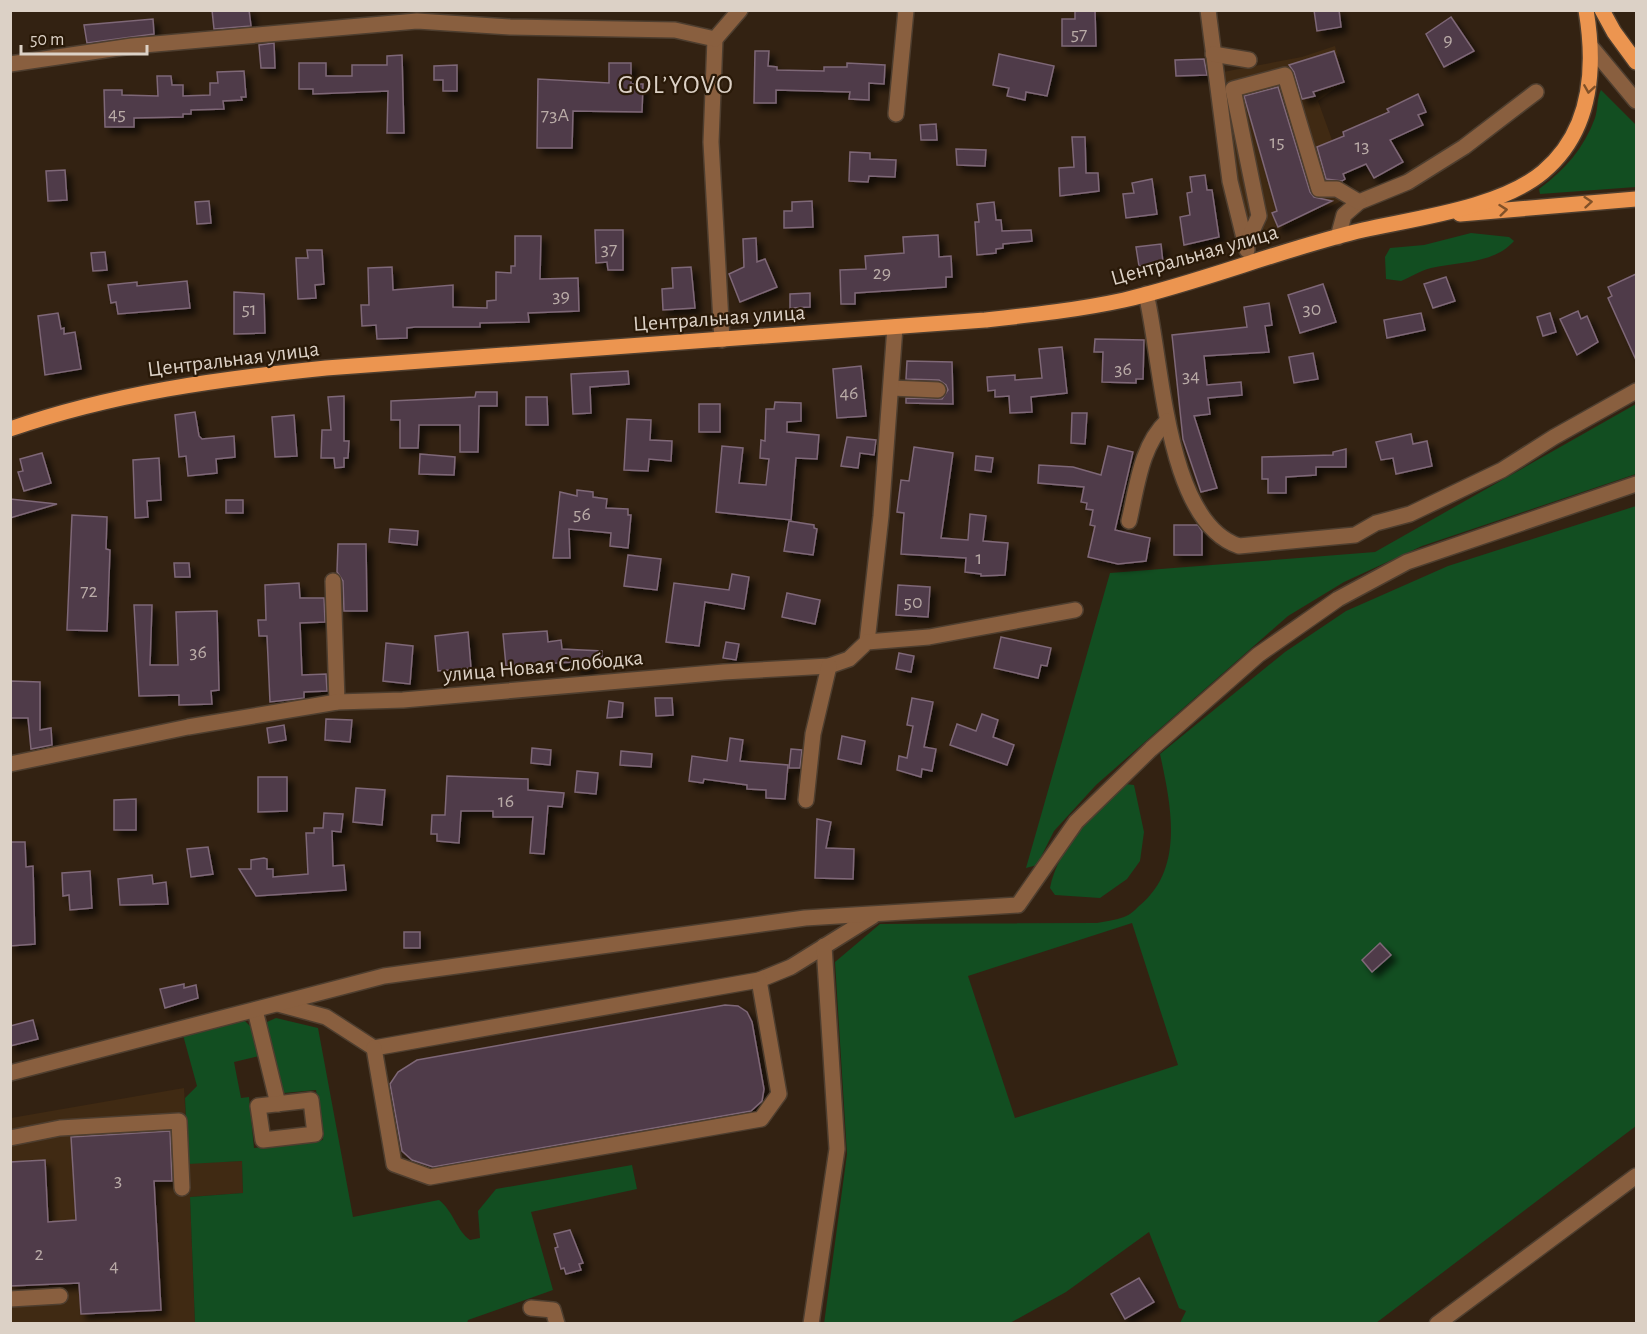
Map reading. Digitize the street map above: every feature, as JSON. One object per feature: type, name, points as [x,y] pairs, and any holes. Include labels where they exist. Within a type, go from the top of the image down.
[{"type":"main road","points":[[1424,218],[1500,196],[1541,174],[1568,145],[1587,105],[1592,48],[1586,10]]},
{"type":"main road","points":[[1602,10],[1614,32],[1636,62]]},
{"type":"main road","points":[[1424,218],[1636,200]]},
{"type":"main road","name":"Центральная улица","points":[[10,429],[134,393],[239,377],[326,368],[895,327],[1074,310],[1146,294],[1338,237],[1424,218]]},
{"type":"street","points":[[896,114],[906,10]]},
{"type":"street","points":[[1208,10],[1230,181],[1251,262]]},
{"type":"street","points":[[722,340],[711,142],[715,39],[739,11]]},
{"type":"street","points":[[10,64],[132,46],[417,21],[510,27],[675,30],[715,39]]},
{"type":"street","points":[[1592,48],[1636,101]]},
{"type":"street","points":[[1213,54],[1249,60]]},
{"type":"street","points":[[1245,246],[1259,216],[1233,89],[1285,75],[1319,189],[1337,189],[1359,202]]},
{"type":"street","points":[[1338,237],[1344,215],[1359,202],[1408,182],[1464,147],[1536,92]]},
{"type":"street","points":[[1146,294],[1154,326],[1167,421],[1188,486],[1201,515],[1216,532],[1239,546],[1354,535],[1376,523],[1410,514],[1502,470],[1554,437],[1636,391]]},
{"type":"street","points":[[895,327],[881,516],[867,642],[929,637],[1076,610]]},
{"type":"street","points":[[891,388],[938,390]]},
{"type":"street","points":[[1129,521],[1143,460],[1156,432],[1167,421]]},
{"type":"street","points":[[10,1073],[384,976],[805,918],[1018,906],[1077,822],[1151,749],[1258,655],[1338,599],[1407,562],[1636,484]]},
{"type":"street","points":[[333,581],[337,702]]},
{"type":"street","name":"улица Новая Слободка","points":[[10,764],[188,727],[337,702],[403,700],[724,672],[829,666],[849,659],[867,642]]},
{"type":"street","points":[[806,800],[813,734],[829,666]]},
{"type":"street","points":[[277,1004],[326,1017],[374,1048],[759,980],[791,967],[876,914]]},
{"type":"street","points":[[811,1323],[837,1149],[824,946]]},
{"type":"street","points":[[374,1048],[394,1164],[430,1177],[761,1119],[779,1094],[759,980]]},
{"type":"street","points":[[255,1010],[278,1104]]},
{"type":"street","points":[[10,1138],[60,1128],[179,1121],[182,1188]]},
{"type":"street","points":[[1437,1323],[1636,1176]]},
{"type":"street","points":[[10,1299],[60,1296]]},
{"type":"street","points":[[531,1308],[553,1310],[557,1323]]},
{"type":"shaded area","points":[[1335,46],[1344,82],[1318,101],[1349,187],[1345,199],[1298,223],[1263,235],[1245,228],[1233,172],[1223,72],[1302,57]]},
{"type":"shaded area","points":[[184,1088],[188,1163],[242,1161],[243,1193],[190,1197],[195,1323],[11,1324],[11,1118]]},
{"type":"green space","points":[[1601,90],[1636,125],[1636,187],[1540,194],[1539,189],[1565,166],[1591,129]]},
{"type":"green space","points":[[1471,233],[1509,237],[1514,241],[1506,249],[1486,258],[1431,268],[1401,281],[1386,279],[1385,257],[1390,248],[1424,245]]},
{"type":"green space","points":[[1636,404],[1636,474],[1422,546],[1344,582],[1288,616],[1096,785],[1054,831],[1037,865],[1026,868],[1110,573],[1375,552]]},
{"type":"green space","points":[[1636,506],[1636,1126],[1376,1323],[1180,1323],[1186,1311],[1179,1308],[1149,1232],[1066,1292],[1010,1323],[824,1324],[847,1154],[835,962],[880,924],[1097,923],[1128,915],[1154,891],[1169,855],[1170,815],[1160,754],[1285,652],[1346,611],[1448,566]],"holes":[[[1132,923],[1178,1065],[1015,1118],[968,976]]]},
{"type":"green space","points":[[1125,784],[1134,785],[1144,832],[1140,861],[1127,879],[1100,898],[1055,895],[1050,888],[1054,873],[1069,845],[1090,818]]},
{"type":"green space","points":[[276,1018],[318,1028],[353,1217],[439,1200],[470,1240],[480,1238],[478,1211],[496,1189],[632,1165],[637,1189],[531,1212],[553,1290],[468,1320],[467,1323],[195,1323],[190,1197],[243,1193],[242,1161],[188,1164],[185,1098],[197,1086],[183,1035],[243,1019],[254,1030],[259,1056],[234,1062],[241,1098],[249,1097],[254,1148],[323,1140],[316,1090],[284,1093],[267,1029],[267,1022]]},
{"type":"building","points":[[212,10],[249,10],[251,26],[214,29]]},
{"type":"building","points":[[1075,10],[1095,10],[1096,46],[1062,46],[1062,19],[1075,19]]},
{"type":"building","points":[[1314,10],[1339,10],[1341,27],[1317,31]]},
{"type":"building","points":[[1451,17],[1474,51],[1444,67],[1426,34]]},
{"type":"building","points":[[153,19],[154,34],[87,43],[84,25]]},
{"type":"building","points":[[274,43],[275,68],[261,68],[259,45]]},
{"type":"building","points":[[755,51],[769,51],[768,66],[777,67],[777,70],[824,71],[824,67],[847,67],[847,63],[885,65],[884,84],[869,83],[869,100],[849,99],[850,92],[776,90],[776,103],[754,103]]},
{"type":"building","points":[[1334,51],[1344,82],[1313,92],[1315,96],[1302,99],[1294,72],[1289,65]]},
{"type":"building","points":[[999,54],[1054,66],[1047,96],[1026,92],[1025,100],[1007,96],[1009,88],[993,85]]},
{"type":"building","points":[[402,55],[404,133],[387,133],[388,91],[313,94],[313,89],[299,89],[299,63],[326,63],[326,76],[352,76],[352,65],[387,65],[387,56]]},
{"type":"building","points":[[1204,59],[1207,75],[1176,76],[1175,60]]},
{"type":"building","points":[[609,63],[631,63],[631,84],[643,84],[642,112],[573,111],[572,148],[537,148],[538,79],[609,83]]},
{"type":"building","points":[[457,65],[457,91],[443,91],[443,80],[434,80],[434,66]]},
{"type":"building","points":[[244,71],[246,97],[241,97],[242,100],[223,101],[224,109],[191,110],[191,114],[183,114],[183,117],[134,118],[134,127],[105,127],[104,90],[122,90],[122,95],[158,96],[157,76],[171,76],[172,85],[183,85],[183,96],[210,95],[210,83],[218,83],[217,72]]},
{"type":"building","points":[[1278,87],[1310,192],[1314,197],[1332,201],[1278,227],[1272,213],[1277,211],[1244,96]]},
{"type":"building","points":[[1418,94],[1426,112],[1418,115],[1423,125],[1390,140],[1403,162],[1374,178],[1366,164],[1343,174],[1345,179],[1342,181],[1326,179],[1317,147],[1344,136],[1343,132],[1389,112],[1387,109]]},
{"type":"building","points":[[936,124],[937,140],[921,140],[920,125]]},
{"type":"building","points":[[1072,137],[1085,137],[1086,173],[1098,173],[1099,191],[1060,196],[1059,168],[1074,167]]},
{"type":"building","points":[[956,149],[986,150],[985,166],[957,165]]},
{"type":"building","points":[[850,152],[870,153],[870,159],[896,160],[895,177],[869,176],[868,182],[849,181]]},
{"type":"building","points":[[65,170],[67,200],[48,201],[46,171]]},
{"type":"building","points":[[1205,175],[1207,190],[1212,190],[1219,237],[1184,245],[1180,217],[1190,215],[1187,193],[1192,192],[1190,177]]},
{"type":"building","points":[[1152,179],[1157,214],[1126,218],[1123,194],[1134,193],[1132,183]]},
{"type":"building","points":[[209,201],[211,223],[197,224],[195,202]]},
{"type":"building","points":[[812,201],[813,227],[784,228],[784,211],[792,211],[792,202]]},
{"type":"building","points":[[994,202],[996,220],[1001,220],[1002,231],[1031,230],[1032,241],[1003,244],[1003,248],[996,249],[996,253],[977,255],[975,222],[979,222],[977,204]]},
{"type":"building","points":[[595,230],[623,230],[623,270],[608,270],[607,262],[596,263]]},
{"type":"building","points":[[938,235],[939,257],[951,256],[952,277],[946,277],[946,287],[855,293],[855,304],[841,304],[840,270],[866,269],[865,256],[904,253],[903,237]]},
{"type":"building","points":[[515,236],[541,236],[540,279],[578,278],[579,311],[528,313],[529,322],[480,323],[480,327],[407,328],[407,338],[377,339],[376,325],[362,326],[361,305],[369,305],[368,268],[392,267],[393,290],[453,285],[453,307],[487,308],[487,301],[496,300],[496,272],[511,273],[511,266],[515,266]]},
{"type":"building","points":[[756,238],[757,262],[765,259],[777,287],[740,302],[729,274],[744,267],[743,239]]},
{"type":"building","points":[[1161,244],[1163,263],[1139,266],[1136,247]]},
{"type":"building","points":[[307,250],[322,250],[324,284],[315,285],[316,298],[298,299],[296,258],[308,258]]},
{"type":"building","points":[[105,252],[107,270],[93,271],[91,253]]},
{"type":"building","points":[[691,267],[695,308],[663,310],[662,289],[673,288],[672,268]]},
{"type":"building","points":[[1636,274],[1636,360],[1608,298],[1612,296],[1608,287]]},
{"type":"building","points":[[1446,277],[1455,301],[1433,308],[1424,284]]},
{"type":"building","points":[[187,281],[190,308],[118,314],[116,302],[111,303],[108,285],[137,282],[137,286]]},
{"type":"building","points":[[1323,284],[1336,322],[1300,333],[1288,295]]},
{"type":"building","points":[[234,292],[264,294],[265,333],[234,334]]},
{"type":"building","points":[[810,293],[810,307],[790,308],[790,294]]},
{"type":"building","points":[[1269,303],[1272,325],[1265,326],[1269,352],[1204,356],[1207,385],[1241,382],[1242,395],[1208,398],[1210,414],[1194,416],[1217,488],[1201,492],[1183,439],[1172,335],[1247,327],[1244,307]]},
{"type":"building","points":[[1578,311],[1581,319],[1587,316],[1598,342],[1577,355],[1560,319]]},
{"type":"building","points":[[58,313],[64,334],[75,332],[81,369],[45,375],[38,316]]},
{"type":"building","points":[[1421,313],[1425,330],[1387,338],[1384,320]]},
{"type":"building","points":[[1550,313],[1556,332],[1543,336],[1537,317]]},
{"type":"building","points":[[1095,339],[1144,340],[1143,379],[1136,379],[1136,383],[1102,382],[1103,352],[1094,352]]},
{"type":"building","points":[[1062,347],[1067,393],[1031,397],[1032,412],[1010,413],[1009,396],[995,397],[995,390],[988,391],[987,377],[1015,375],[1015,380],[1042,378],[1039,349]]},
{"type":"building","points":[[1313,353],[1318,379],[1294,383],[1289,357]]},
{"type":"building","points":[[907,361],[952,362],[953,404],[906,403],[906,398],[942,399],[948,390],[946,385],[939,380],[906,379]]},
{"type":"building","points":[[861,366],[866,416],[837,418],[833,369]]},
{"type":"building","points":[[628,371],[629,384],[590,387],[591,413],[573,414],[571,374]]},
{"type":"building","points":[[476,392],[497,392],[497,406],[479,406],[478,452],[460,452],[460,425],[419,425],[418,448],[400,448],[400,420],[391,420],[391,401],[475,397]]},
{"type":"building","points":[[344,396],[344,441],[349,441],[348,458],[344,458],[344,467],[335,468],[334,458],[321,458],[322,430],[331,430],[328,397]]},
{"type":"building","points":[[526,397],[547,397],[548,425],[526,425]]},
{"type":"building","points":[[775,402],[801,403],[801,421],[787,422],[787,432],[819,435],[817,459],[796,458],[791,520],[716,512],[722,446],[743,448],[739,483],[766,485],[769,459],[760,458],[761,440],[765,441],[766,409],[774,409]]},
{"type":"building","points":[[699,404],[720,404],[720,432],[699,432]]},
{"type":"building","points":[[195,412],[199,436],[202,439],[234,436],[235,457],[216,459],[217,473],[188,476],[186,456],[179,457],[175,415]]},
{"type":"building","points":[[1072,413],[1087,413],[1085,444],[1071,443]]},
{"type":"building","points":[[294,415],[297,456],[275,457],[272,417]]},
{"type":"building","points":[[627,419],[651,420],[650,440],[672,441],[671,461],[649,459],[648,471],[624,470]]},
{"type":"building","points":[[1411,434],[1413,444],[1427,441],[1432,466],[1396,474],[1393,458],[1381,460],[1376,442]]},
{"type":"building","points":[[847,437],[876,440],[874,455],[860,453],[858,468],[841,466]]},
{"type":"building","points":[[1108,446],[1133,452],[1115,530],[1150,538],[1146,561],[1118,564],[1088,557],[1095,526],[1090,525],[1093,510],[1086,509],[1087,503],[1081,502],[1084,487],[1038,483],[1039,465],[1073,467],[1101,475]]},
{"type":"building","points":[[914,447],[953,453],[941,538],[968,540],[970,514],[986,516],[983,541],[1008,543],[1005,575],[981,576],[981,574],[965,572],[966,558],[901,554],[904,513],[897,512],[901,480],[909,481]]},
{"type":"building","points":[[1346,449],[1346,467],[1316,467],[1316,475],[1286,477],[1286,493],[1268,493],[1268,479],[1262,479],[1262,457],[1333,455],[1333,452]]},
{"type":"building","points":[[42,453],[51,483],[24,491],[18,472],[23,471],[20,459]]},
{"type":"building","points":[[420,454],[455,457],[454,475],[419,474]]},
{"type":"building","points":[[976,456],[993,458],[991,472],[975,470]]},
{"type":"building","points":[[159,458],[161,500],[147,501],[148,517],[135,518],[133,460]]},
{"type":"building","points":[[577,490],[593,492],[593,497],[607,499],[606,508],[628,509],[628,515],[631,515],[628,548],[610,546],[611,533],[569,529],[570,558],[553,558],[560,492],[577,496]]},
{"type":"building","points":[[10,499],[57,504],[10,518]]},
{"type":"building","points":[[226,500],[243,500],[243,513],[226,513]]},
{"type":"building","points":[[72,515],[107,517],[106,549],[110,550],[107,631],[67,630]]},
{"type":"building","points":[[789,521],[814,525],[817,529],[813,555],[784,551]]},
{"type":"building","points":[[1174,525],[1198,525],[1202,531],[1202,555],[1174,555]]},
{"type":"building","points":[[390,529],[418,531],[417,545],[389,542]]},
{"type":"building","points":[[338,544],[366,544],[367,611],[344,611],[343,581],[337,572]]},
{"type":"building","points":[[628,555],[661,559],[657,590],[624,586]]},
{"type":"building","points":[[174,563],[189,563],[190,577],[175,577]]},
{"type":"building","points":[[732,574],[749,577],[744,609],[705,602],[699,646],[666,642],[674,583],[729,590]]},
{"type":"building","points":[[299,583],[300,598],[324,598],[325,622],[300,623],[302,675],[326,674],[327,691],[304,692],[304,698],[270,702],[267,636],[259,636],[258,620],[266,620],[265,585]]},
{"type":"building","points":[[898,585],[930,587],[928,617],[896,615]]},
{"type":"building","points":[[787,593],[820,600],[815,624],[782,617]]},
{"type":"building","points":[[134,605],[152,605],[150,665],[178,665],[176,612],[217,611],[219,690],[211,691],[212,704],[179,705],[179,695],[139,696]]},
{"type":"building","points":[[547,631],[548,642],[561,640],[562,649],[602,651],[602,660],[591,660],[590,669],[574,668],[575,662],[506,666],[503,634]]},
{"type":"building","points":[[468,632],[471,668],[438,671],[435,636]]},
{"type":"building","points":[[1001,637],[1051,648],[1047,666],[1041,665],[1038,678],[994,668]]},
{"type":"building","points":[[726,642],[739,644],[736,660],[723,658]]},
{"type":"building","points":[[386,643],[413,646],[410,684],[383,681]]},
{"type":"building","points":[[899,653],[914,656],[911,672],[896,669]]},
{"type":"building","points":[[10,681],[40,682],[40,730],[51,728],[52,745],[31,749],[28,718],[10,718]]},
{"type":"building","points":[[655,698],[672,698],[673,715],[656,716]]},
{"type":"building","points":[[912,698],[933,702],[924,747],[936,749],[932,771],[922,769],[921,777],[897,770],[899,756],[907,758],[913,726],[907,725]]},
{"type":"building","points":[[609,701],[623,703],[622,717],[607,718]]},
{"type":"building","points":[[982,714],[998,720],[993,737],[1014,745],[1007,765],[950,745],[957,724],[976,731]]},
{"type":"building","points":[[326,719],[352,720],[350,742],[325,740]]},
{"type":"building","points":[[284,725],[286,740],[269,743],[267,728]]},
{"type":"building","points":[[842,736],[865,741],[861,764],[838,759]]},
{"type":"building","points":[[730,738],[743,740],[740,761],[788,765],[785,799],[766,798],[766,790],[747,789],[747,785],[704,779],[703,783],[689,781],[692,756],[727,761]]},
{"type":"building","points":[[532,748],[551,750],[550,765],[531,763]]},
{"type":"building","points":[[791,749],[802,750],[800,768],[789,768]]},
{"type":"building","points":[[621,751],[652,754],[651,767],[620,765]]},
{"type":"building","points":[[577,771],[598,773],[596,794],[575,792]]},
{"type":"building","points":[[447,776],[528,779],[528,790],[564,793],[562,807],[548,806],[544,854],[530,853],[533,817],[493,817],[493,811],[461,811],[459,843],[437,841],[437,834],[431,834],[432,815],[445,815]]},
{"type":"building","points":[[258,777],[287,777],[287,811],[258,812]]},
{"type":"building","points":[[356,788],[385,790],[382,825],[353,822]]},
{"type":"building","points":[[136,799],[136,830],[114,830],[114,800]]},
{"type":"building","points":[[324,813],[343,814],[341,832],[332,831],[333,866],[344,865],[346,890],[256,896],[239,869],[251,869],[251,860],[264,858],[267,859],[267,869],[273,869],[273,877],[308,874],[306,833],[314,833],[314,828],[323,828]]},
{"type":"building","points":[[817,819],[831,822],[826,848],[854,849],[853,879],[815,878]]},
{"type":"building","points":[[10,842],[25,842],[26,867],[33,866],[35,944],[10,946]]},
{"type":"building","points":[[208,847],[213,874],[191,877],[187,849]]},
{"type":"building","points":[[90,871],[92,908],[70,910],[69,895],[63,896],[62,873]]},
{"type":"building","points":[[152,875],[153,884],[166,882],[168,904],[120,905],[118,879]]},
{"type":"building","points":[[404,932],[420,932],[420,948],[404,948]]},
{"type":"building","points":[[1380,943],[1391,955],[1372,972],[1362,960]]},
{"type":"building","points":[[184,984],[184,988],[196,985],[198,998],[165,1008],[160,989]]},
{"type":"building","points":[[725,1005],[738,1006],[747,1012],[752,1022],[764,1089],[762,1101],[751,1111],[433,1167],[412,1160],[402,1151],[390,1084],[398,1072],[417,1060]]},
{"type":"building","points":[[33,1020],[38,1039],[10,1046],[10,1026]]},
{"type":"building","points":[[170,1131],[172,1181],[154,1181],[161,1310],[81,1314],[79,1283],[10,1286],[10,1162],[45,1160],[48,1222],[76,1220],[71,1137]]},
{"type":"building","points":[[570,1230],[583,1263],[579,1264],[581,1270],[566,1274],[564,1268],[561,1269],[554,1234]]},
{"type":"building","points":[[1139,1278],[1154,1302],[1125,1319],[1111,1294]]},
{"type":"district","name":"GOL’YOVO","points":[[676,84]]}]
